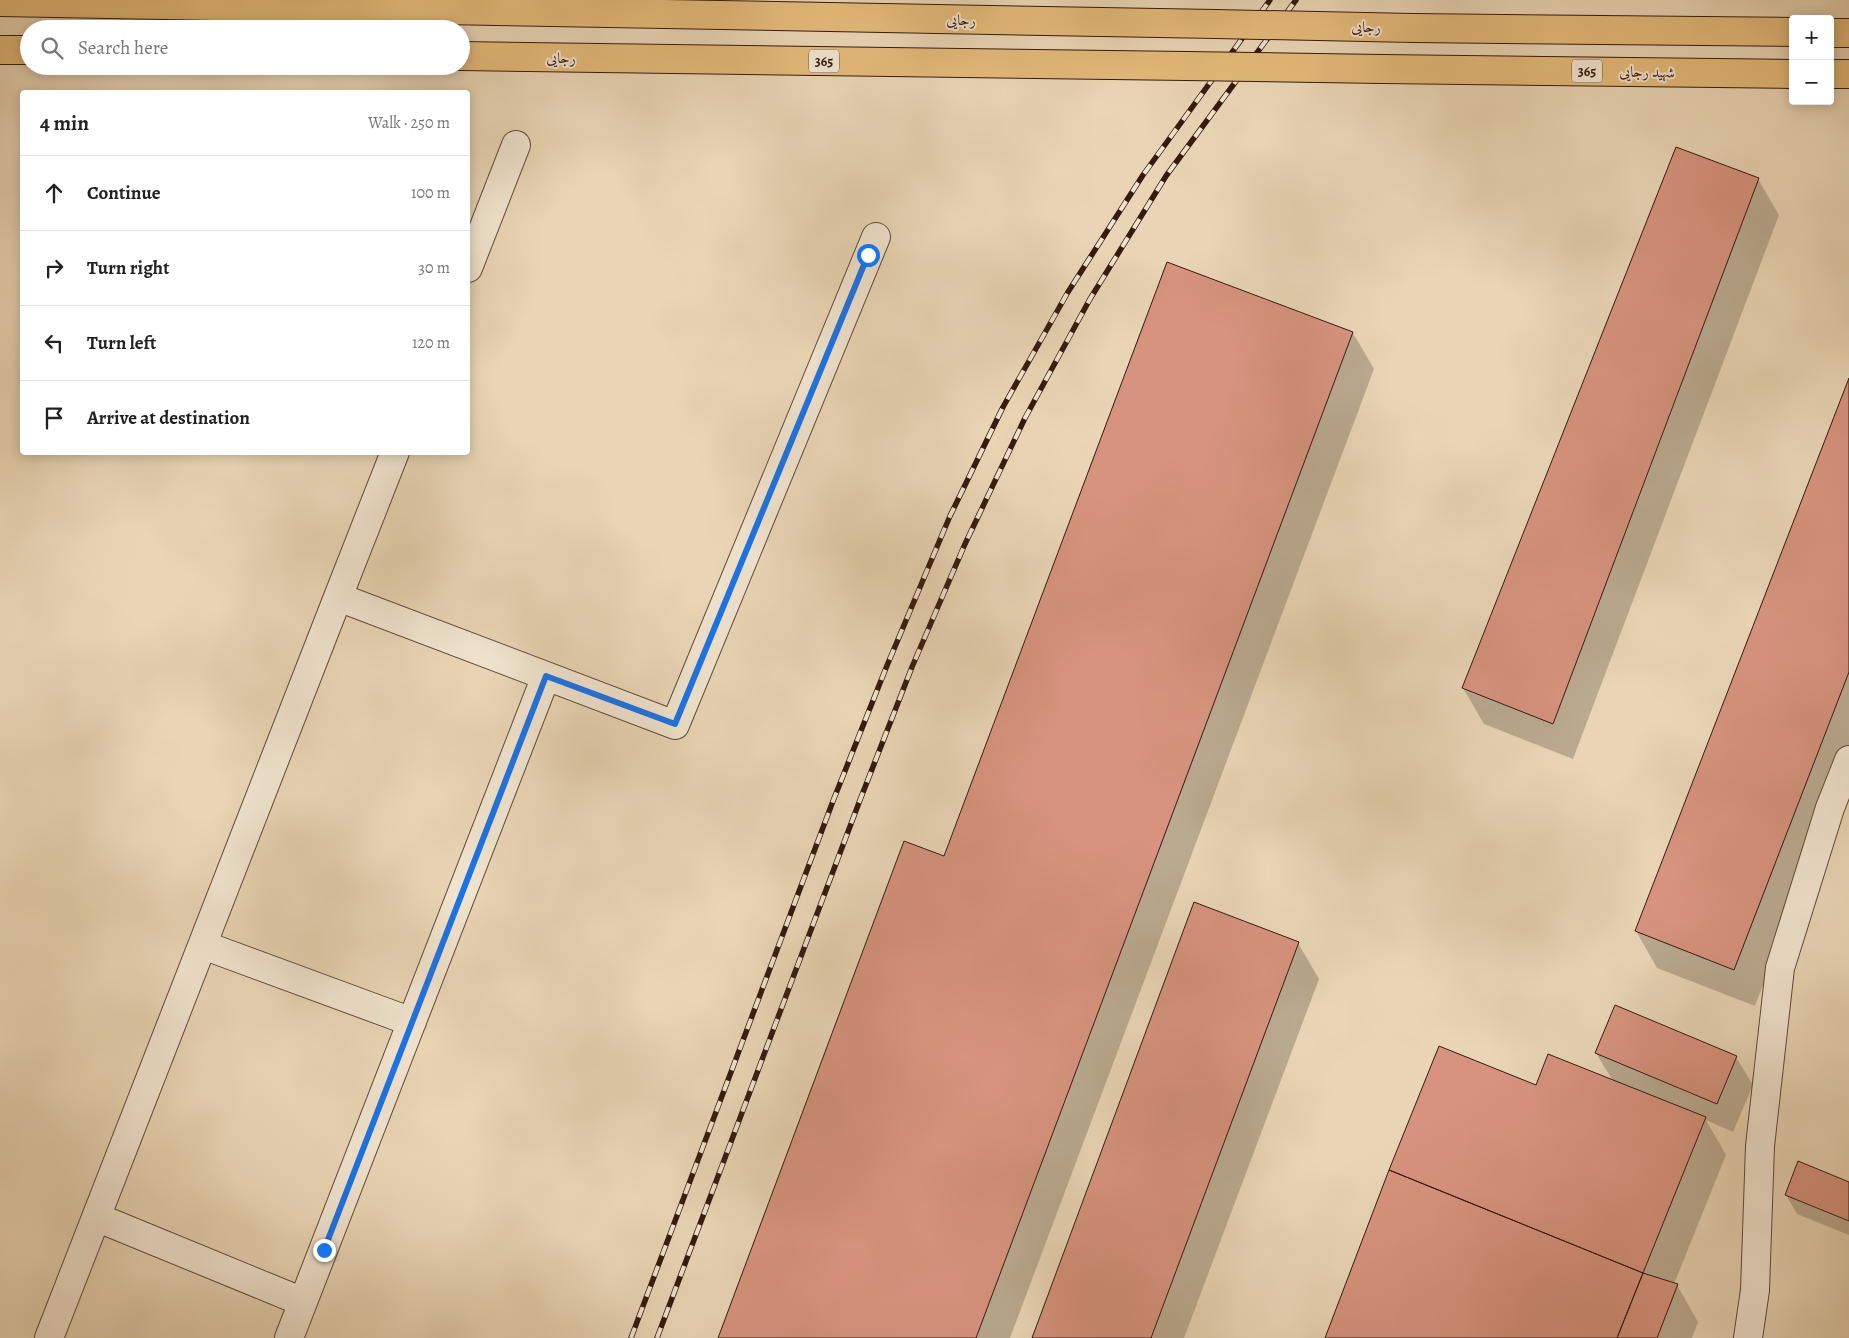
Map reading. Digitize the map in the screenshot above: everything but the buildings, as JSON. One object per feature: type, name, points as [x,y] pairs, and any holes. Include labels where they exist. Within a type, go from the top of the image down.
[{"type":"main road","name":"رجایی","points":[[0,2],[1413,28],[1789,32]]},
{"type":"main road","points":[[1834,33],[1849,33]]},
{"type":"main road","points":[[0,50],[20,50]]},
{"type":"main road","name":"رجایی","points":[[470,56],[1382,69]]},
{"type":"main road","name":"شهید رجایی","points":[[1382,69],[1789,74]]},
{"type":"main road","points":[[1834,74],[1849,74]]},
{"type":"street","points":[[470,263],[516,145]]},
{"type":"street","points":[[338,597],[675,724],[876,237]]},
{"type":"street","points":[[49,1338],[394,455]]},
{"type":"street","points":[[289,1338],[546,676]]},
{"type":"street","points":[[1748,1338],[1754,1290],[1760,1146],[1780,968],[1830,808],[1849,760]]},
{"type":"street","points":[[203,945],[412,1022]]},
{"type":"street","points":[[96,1217],[303,1302]]},
{"type":"railway","points":[[631,1338],[833,801],[950,516],[1003,407],[1068,292],[1143,175],[1270,0]]},
{"type":"railway","points":[[657,1338],[912,667],[965,544],[1025,418],[1090,299],[1166,176],[1296,0]]},
{"type":"route","points":[[324,1250],[546,676],[675,724],[868,255]]}]
